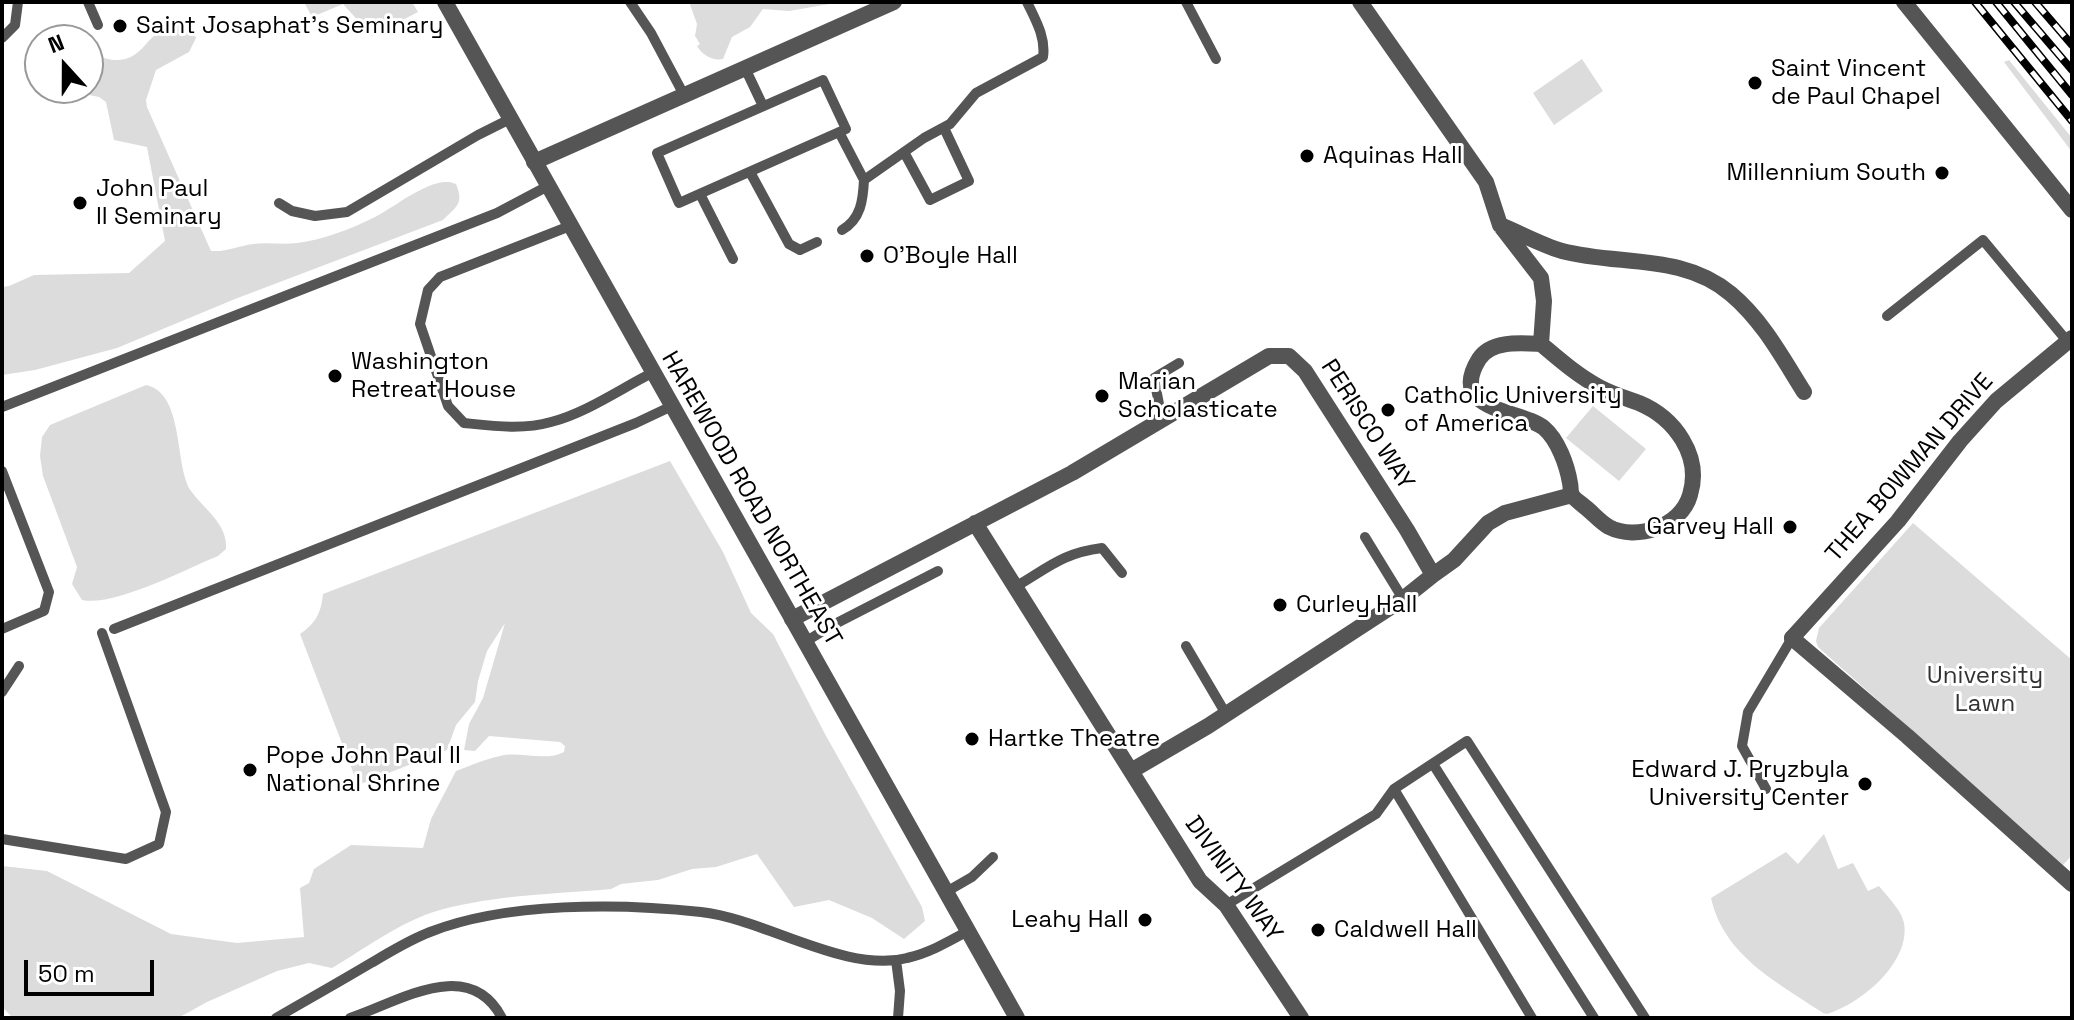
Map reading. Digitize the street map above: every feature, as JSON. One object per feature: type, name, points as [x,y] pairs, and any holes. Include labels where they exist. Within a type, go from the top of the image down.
[{"type":"street","name":"HAREWOOD ROAD NORTHEAST","points":[[445,2],[1017,1018]]},
{"type":"street","points":[[534,162],[894,2]]},
{"type":"street","points":[[1360,2],[1486,182],[1500,225],[1541,278],[1544,301],[1541,344]]},
{"type":"street","points":[[1904,2],[2072,210]]},
{"type":"street","points":[[1500,225],[1561,251],[1659,263],[1693,272],[1714,282],[1731,294],[1762,326],[1804,392]]},
{"type":"street","name":"THEA BOWMAN DRIVE","points":[[1792,638],[1898,521],[1960,441],[1996,401],[2070,340]]},
{"type":"street","points":[[1507,344],[1541,344],[1575,373],[1617,397],[1656,412],[1678,432],[1691,456],[1691,494],[1686,507],[1673,519],[1660,527],[1628,532],[1608,526],[1572,495],[1563,459],[1543,427],[1522,416],[1502,413],[1486,406],[1476,396],[1472,385],[1473,368],[1482,354],[1507,344]]},
{"type":"street","name":"PERISCO WAY","points":[[792,619],[1072,473],[1269,356],[1289,356],[1305,371],[1433,575]]},
{"type":"street","points":[[1131,771],[1226,714],[1403,599],[1454,560],[1488,523],[1505,513],[1572,495]]},
{"type":"street","name":"DIVINITY WAY","points":[[975,523],[1200,881],[1226,905],[1301,1018]]},
{"type":"street","points":[[1792,638],[2072,884]]},
{"type":"lane","points":[[2,38],[15,25],[18,2]]},
{"type":"lane","points":[[88,2],[98,24]]},
{"type":"lane","points":[[630,2],[651,33],[684,95]]},
{"type":"lane","points":[[1186,2],[1216,59]]},
{"type":"lane","points":[[864,180],[950,124],[976,93],[1043,57],[1041,30],[1030,3]]},
{"type":"lane","points":[[745,68],[763,106]]},
{"type":"lane","points":[[823,80],[846,129],[679,203],[657,153],[763,106],[823,80]]},
{"type":"lane","points":[[279,203],[292,211],[315,216],[347,212],[510,119]]},
{"type":"lane","points":[[904,152],[930,200],[969,181],[944,128]]},
{"type":"lane","points":[[839,132],[864,180],[862,205],[851,224],[842,230]]},
{"type":"lane","points":[[750,172],[789,244],[800,250],[817,242]]},
{"type":"lane","points":[[2,407],[497,213],[548,186]]},
{"type":"lane","points":[[700,194],[733,259]]},
{"type":"lane","points":[[570,226],[440,277],[428,290],[420,324],[448,406],[464,423],[505,427],[551,422],[588,407],[652,373]]},
{"type":"lane","points":[[1887,316],[1983,240],[2070,340]]},
{"type":"lane","points":[[1162,420],[1154,378],[1179,363]]},
{"type":"lane","points":[[114,629],[636,423],[672,406]]},
{"type":"lane","points":[[2,471],[49,592],[44,611],[2,629]]},
{"type":"lane","points":[[1365,537],[1403,599]]},
{"type":"lane","points":[[1015,587],[1059,559],[1083,550],[1102,548],[1122,573]]},
{"type":"lane","points":[[805,642],[938,571]]},
{"type":"lane","points":[[2,839],[126,859],[159,844],[166,812],[102,633]]},
{"type":"lane","points":[[1766,789],[1742,746],[1748,712],[1792,638]]},
{"type":"lane","points":[[1186,646],[1226,714]]},
{"type":"lane","points":[[2,692],[19,666]]},
{"type":"lane","points":[[1226,905],[1376,814],[1394,789],[1467,741],[1645,1018]]},
{"type":"lane","points":[[1433,764],[1594,1018]]},
{"type":"lane","points":[[1394,789],[1532,1018]]},
{"type":"lane","points":[[946,892],[972,877],[993,857]]},
{"type":"lane","points":[[276,1018],[427,933],[478,918],[511,913],[619,906],[706,913],[742,920],[860,959],[896,960],[938,947],[968,931]]},
{"type":"lane","points":[[896,960],[900,991],[898,1018]]},
{"type":"lane","points":[[350,1018],[448,985],[475,989],[486,995],[502,1018]]},
{"type":"lane","points":[[372,1011],[383,1018]]},
{"type":"green space","points":[[304,2],[412,2],[418,12],[372,36],[343,4],[312,17]]},
{"type":"green space","points":[[689,2],[841,2],[789,11],[763,9],[750,27],[732,37],[723,59],[715,59],[708,57],[697,46],[700,44],[695,36],[697,24]]},
{"type":"green space","points":[[180,25],[194,32],[196,38],[189,52],[156,70],[146,100],[147,107],[211,251],[259,243],[297,243],[326,237],[373,218],[437,183],[456,184],[458,204],[443,220],[235,299],[117,348],[35,370],[2,375],[2,287],[34,275],[129,273],[165,241],[147,147],[114,140],[104,101],[104,58],[113,60],[131,57],[162,29]]},
{"type":"green space","points":[[1582,59],[1603,91],[1554,125],[1533,93]]},
{"type":"green space","points":[[2009,60],[2072,138],[2072,152],[2004,62]]},
{"type":"green space","points":[[146,385],[158,391],[167,402],[173,416],[186,480],[191,491],[219,524],[226,540],[226,549],[218,556],[131,593],[96,601],[82,600],[72,584],[77,567],[43,476],[40,456],[42,437],[50,425]]},
{"type":"green space","points":[[1593,406],[1646,449],[1619,481],[1566,438]]},
{"type":"green space","points":[[670,461],[723,552],[751,613],[773,634],[922,907],[925,921],[904,939],[872,918],[829,900],[794,907],[757,854],[716,867],[692,869],[658,880],[621,884],[611,889],[504,898],[440,910],[398,928],[332,968],[309,963],[277,971],[178,1018],[13,1018],[2,1007],[2,866],[47,871],[171,934],[237,943],[304,937],[300,888],[309,883],[314,869],[351,845],[423,848],[431,819],[456,771],[500,756],[549,756],[564,752],[565,746],[560,742],[489,736],[475,751],[464,750],[469,724],[483,698],[505,623],[487,651],[475,702],[456,725],[447,750],[358,785],[300,634],[317,617],[323,594]]},
{"type":"green space","name":"University Lawn","points":[[1913,523],[2072,660],[2072,855],[2063,865],[1818,647],[1819,628]]},
{"type":"green space","points":[[1824,834],[1838,869],[1853,863],[1868,891],[1879,886],[1904,923],[1900,952],[1881,979],[1854,1001],[1827,1014],[1771,978],[1740,952],[1718,918],[1711,898],[1786,852],[1798,864]]},
{"type":"railway","points":[[1975,2],[2072,121]]},
{"type":"railway","points":[[1996,2],[2072,95]]},
{"type":"railway","points":[[2014,2],[2072,70]]},
{"type":"railway","points":[[2035,2],[2072,45]]},
{"type":"place","name":"Saint Josaphat’s Seminary","points":[[120,26]]},
{"type":"place","name":"Saint Vincent de Paul Chapel","points":[[1755,83]]},
{"type":"place","name":"Aquinas Hall","points":[[1307,156]]},
{"type":"place","name":"Millennium South","points":[[1942,173]]},
{"type":"place","name":"John Paul II Seminary","points":[[80,203]]},
{"type":"place","name":"O'Boyle Hall","points":[[867,256]]},
{"type":"place","name":"Washington Retreat House","points":[[335,376]]},
{"type":"place","name":"Marian Scholasticate","points":[[1102,396]]},
{"type":"place","name":"Catholic University of America","points":[[1388,410]]},
{"type":"place","name":"Garvey Hall","points":[[1790,527]]},
{"type":"place","name":"Curley Hall","points":[[1280,605]]},
{"type":"place","name":"Hartke Theatre","points":[[972,739]]},
{"type":"place","name":"Pope John Paul II National Shrine","points":[[250,770]]},
{"type":"place","name":"Edward J. Pryzbyla University Center","points":[[1865,784]]},
{"type":"place","name":"Leahy Hall","points":[[1145,920]]},
{"type":"place","name":"Caldwell Hall","points":[[1318,930]]}]
